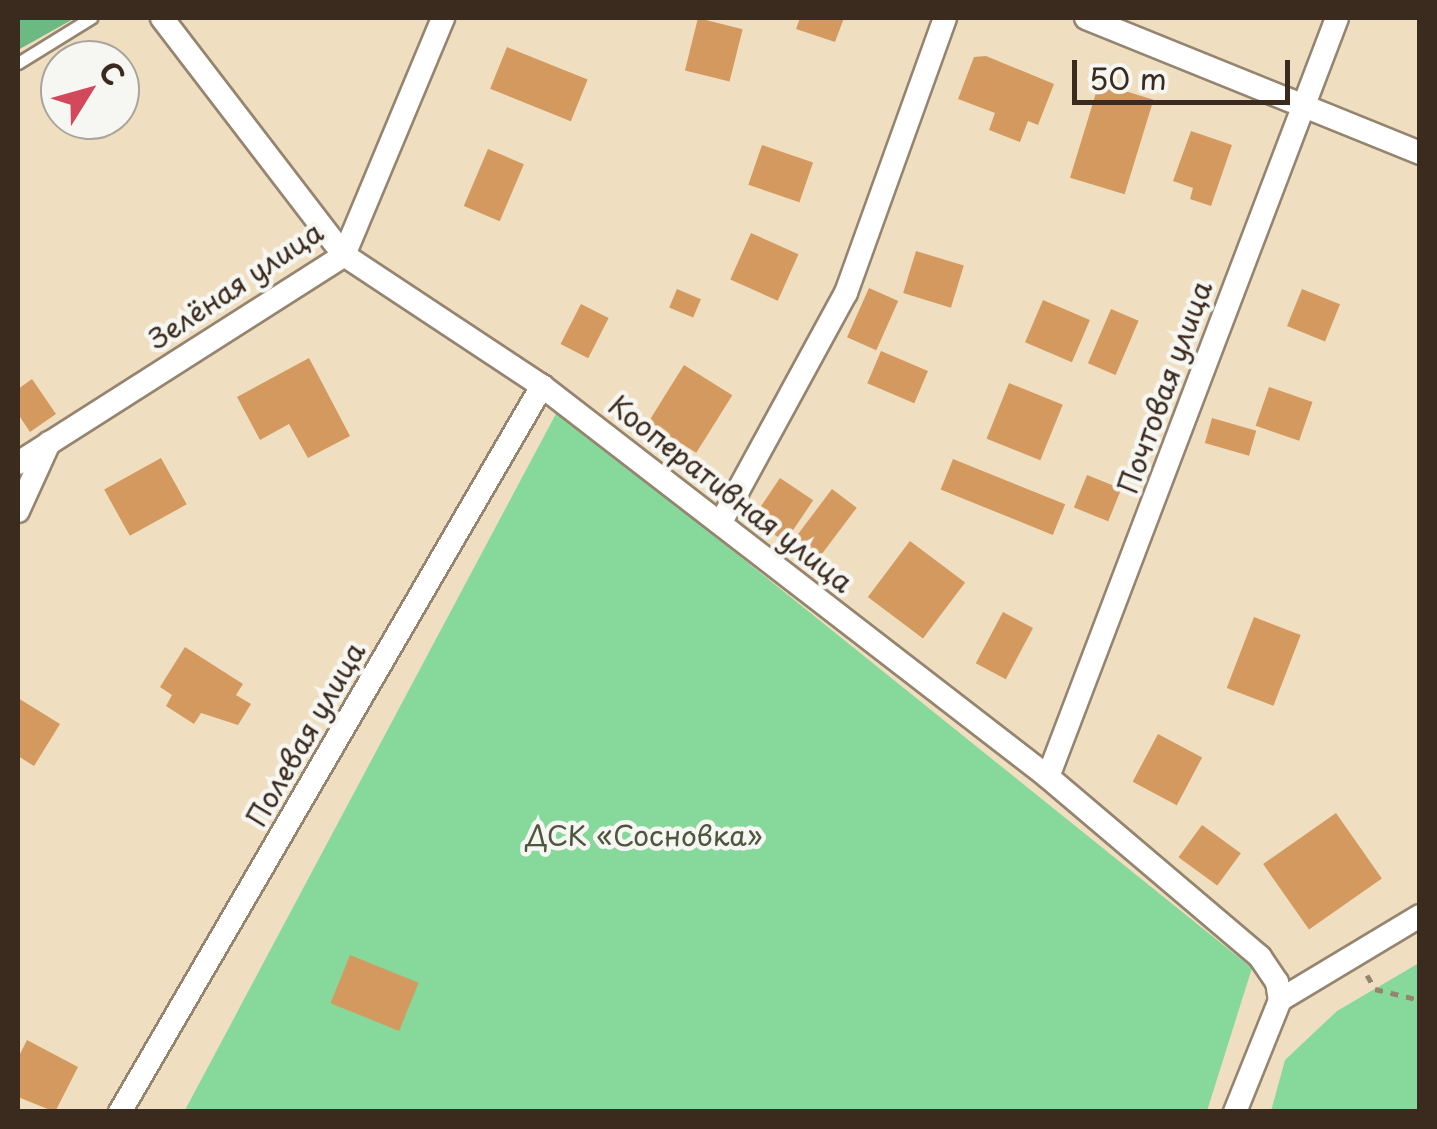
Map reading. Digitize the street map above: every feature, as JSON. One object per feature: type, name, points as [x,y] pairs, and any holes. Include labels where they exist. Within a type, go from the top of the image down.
[{"type":"street","name":"Кооперативная улица","points":[[162,18],[344,255],[542,386],[1048,777],[1260,957],[1277,982],[1280,1000]]},
{"type":"street","name":"Зелёная улица","points":[[18,463],[344,255],[443,18]]},
{"type":"street","points":[[721,522],[846,293],[944,18]]},
{"type":"street","points":[[1086,18],[1420,153]]},
{"type":"street","name":"Почтовая улица","points":[[1048,777],[1301,104],[1337,18]]},
{"type":"street","name":"Полевая улица","points":[[120,1112],[542,386]]},
{"type":"street","points":[[18,511],[49,443]]},
{"type":"street","points":[[1235,1112],[1280,1000],[1357,958],[1420,916]]},
{"type":"lane","points":[[18,63],[91,18]]},
{"type":"path","points":[[1357,958],[1375,989],[1420,1000]]},
{"type":"green space","points":[[18,18],[75,18],[18,50]]},
{"type":"green space","name":"ДСК «Сосновка»","points":[[558,410],[1252,968],[1207,1111],[184,1112]]},
{"type":"green space","points":[[1419,963],[1419,1111],[1271,1111],[1285,1060],[1337,1011]]},
{"type":"building","points":[[698,18],[743,29],[730,82],[685,70]]},
{"type":"building","points":[[800,18],[844,18],[835,42],[796,29]]},
{"type":"building","points":[[507,47],[588,80],[571,121],[490,89]]},
{"type":"building","points":[[986,56],[1054,84],[1038,125],[1028,121],[1020,142],[989,130],[995,113],[958,99],[974,57]]},
{"type":"building","points":[[1099,83],[1154,100],[1125,194],[1070,178]]},
{"type":"building","points":[[1191,131],[1232,145],[1211,206],[1190,199],[1193,188],[1173,181]]},
{"type":"building","points":[[762,145],[813,163],[799,202],[748,185]]},
{"type":"building","points":[[488,149],[524,164],[500,221],[464,206]]},
{"type":"building","points":[[751,233],[799,254],[778,301],[730,280]]},
{"type":"building","points":[[916,251],[964,266],[951,308],[903,293]]},
{"type":"building","points":[[869,288],[898,301],[876,350],[847,337]]},
{"type":"building","points":[[677,289],[701,299],[693,318],[669,307]]},
{"type":"building","points":[[1302,289],[1340,304],[1325,341],[1287,326]]},
{"type":"building","points":[[1043,300],[1090,320],[1072,362],[1025,342]]},
{"type":"building","points":[[581,304],[609,318],[588,358],[561,344]]},
{"type":"building","points":[[1111,309],[1139,321],[1116,375],[1088,363]]},
{"type":"building","points":[[881,351],[928,371],[914,403],[867,383]]},
{"type":"building","points":[[309,358],[350,436],[308,458],[289,424],[260,440],[237,397]]},
{"type":"building","points":[[684,365],[732,395],[696,453],[648,423]]},
{"type":"building","points":[[32,379],[56,414],[30,432],[18,414],[18,389]]},
{"type":"building","points":[[1009,383],[1063,405],[1040,460],[987,439]]},
{"type":"building","points":[[1269,387],[1312,402],[1299,441],[1256,426]]},
{"type":"building","points":[[1212,418],[1256,431],[1249,456],[1205,443]]},
{"type":"building","points":[[161,458],[187,504],[130,536],[104,490]]},
{"type":"building","points":[[953,459],[1065,504],[1053,535],[941,490]]},
{"type":"building","points":[[1087,475],[1121,489],[1108,521],[1074,507]]},
{"type":"building","points":[[780,478],[813,500],[785,542],[752,519]]},
{"type":"building","points":[[832,489],[857,508],[812,568],[787,549]]},
{"type":"building","points":[[910,541],[965,583],[923,638],[868,597]]},
{"type":"building","points":[[1003,612],[1033,628],[1006,679],[976,663]]},
{"type":"building","points":[[1254,617],[1301,635],[1273,706],[1227,688]]},
{"type":"building","points":[[185,647],[243,684],[236,695],[251,704],[238,725],[201,713],[194,724],[166,706],[172,695],[160,687]]},
{"type":"building","points":[[18,698],[60,724],[34,766],[18,756]]},
{"type":"building","points":[[1158,734],[1202,757],[1177,805],[1133,782]]},
{"type":"building","points":[[1336,813],[1382,879],[1309,930],[1263,864]]},
{"type":"building","points":[[1202,825],[1241,853],[1217,886],[1178,857]]},
{"type":"building","points":[[350,955],[419,983],[399,1031],[331,1003]]},
{"type":"building","points":[[27,1040],[78,1067],[55,1112],[18,1097],[18,1058]]}]
